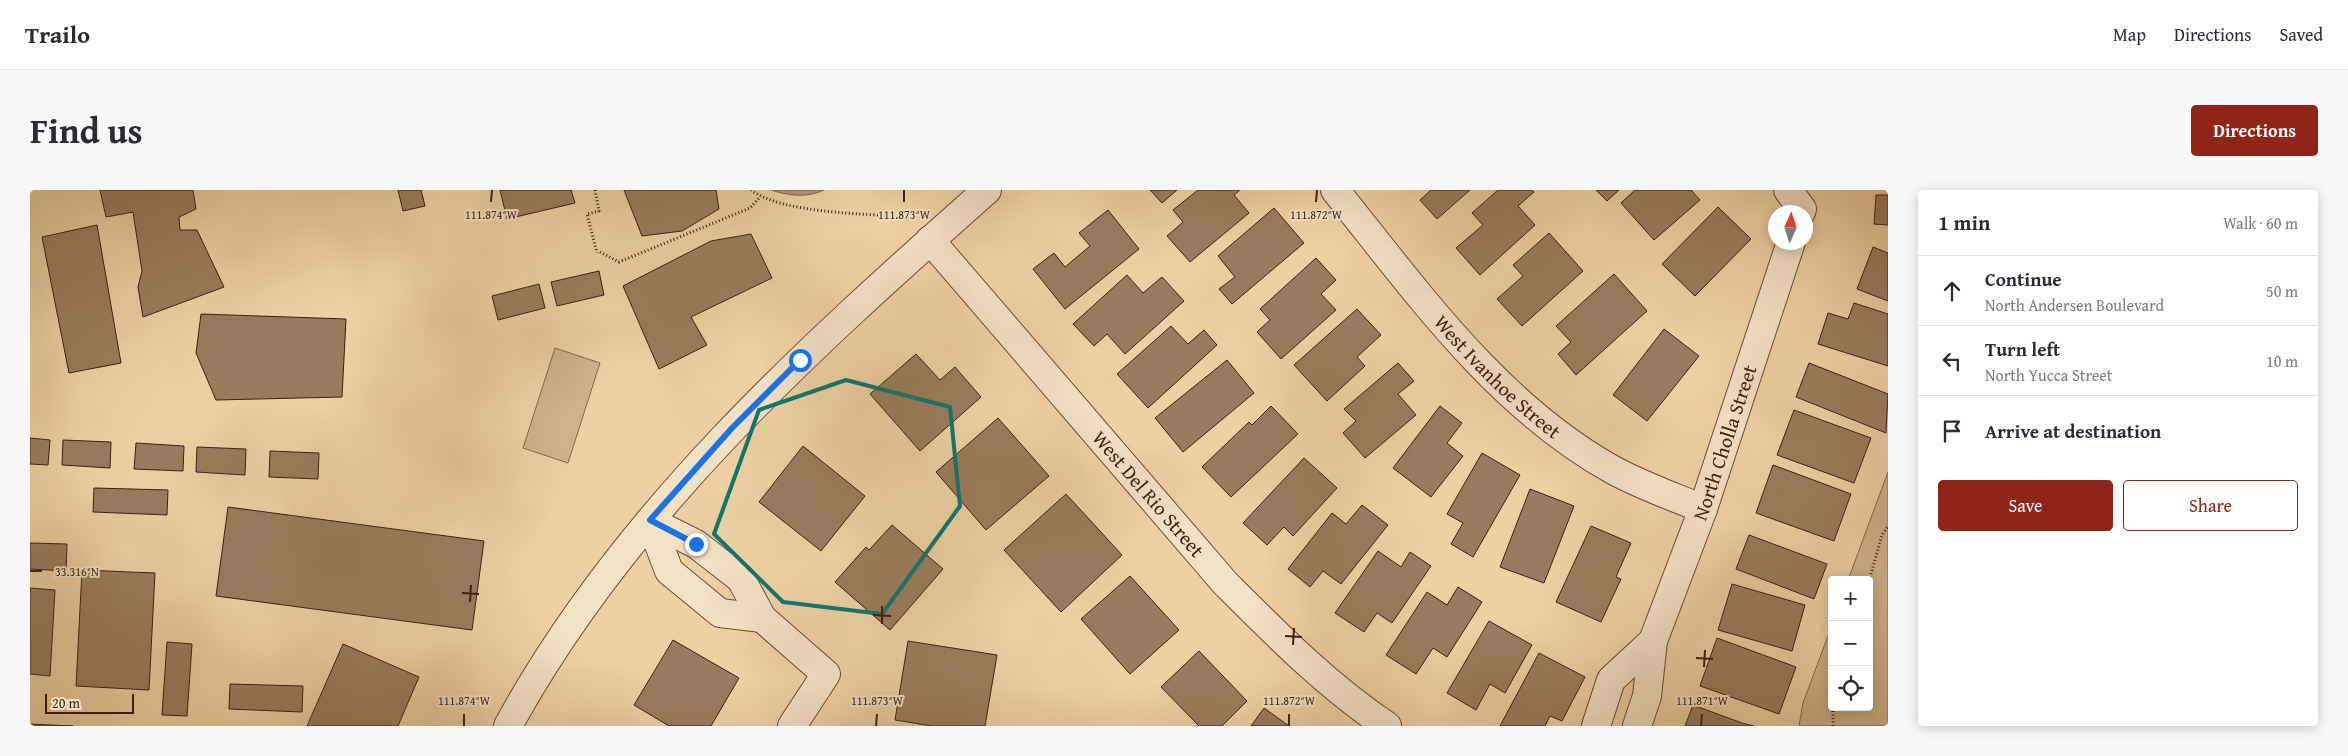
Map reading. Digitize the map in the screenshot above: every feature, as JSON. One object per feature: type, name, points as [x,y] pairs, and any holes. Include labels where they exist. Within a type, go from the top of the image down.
[{"type":"street","points":[[508,726],[566,632],[650,520],[732,428],[800,360],[987,190]]},
{"type":"street","name":"West Ivanhoe Street","points":[[1335,190],[1437,317],[1485,371],[1528,410],[1573,444],[1616,471],[1703,509]]},
{"type":"street","points":[[1788,190],[1799,205]]},
{"type":"street","name":"West Del Rio Street","points":[[930,240],[1225,583],[1274,632],[1328,681],[1388,726]]},
{"type":"street","name":"North Cholla Street","points":[[1637,726],[1647,696],[1653,641],[1703,509],[1788,250]]},
{"type":"street","points":[[650,520],[696,544],[741,579],[762,618],[826,674],[792,726]]},
{"type":"street","points":[[650,520],[669,571],[720,613],[762,618]]},
{"type":"street","name":"North Cholla Street","points":[[1596,726],[1612,680],[1653,641]]},
{"type":"path","points":[[595,190],[599,211],[587,214],[598,253],[619,262],[750,208],[760,197]]},
{"type":"path","points":[[750,190],[760,197],[791,207],[905,218],[930,240]]},
{"type":"path","points":[[1870,576],[1882,536],[1888,526]]},
{"type":"path","points":[[1832,726],[1833,711]]},
{"type":"highlighted area","points":[[846,380],[950,407],[960,506],[882,614],[783,602],[714,534],[759,410]]},
{"type":"shaded area","points":[[771,190],[824,190],[817,193],[798,195]]},
{"type":"shaded area","points":[[555,348],[600,363],[568,463],[523,448]]},
{"type":"shaded area","points":[[1888,472],[1888,726],[1799,726],[1803,703],[1828,636],[1828,711],[1873,711],[1873,576],[1849,576]]},
{"type":"building","points":[[100,190],[193,190],[196,209],[179,217],[180,230],[197,230],[224,287],[143,317],[138,287],[142,271],[133,212],[106,217]]},
{"type":"building","points":[[398,190],[421,190],[425,206],[403,211]]},
{"type":"building","points":[[500,190],[571,190],[575,203],[507,219]]},
{"type":"building","points":[[624,190],[716,190],[719,209],[682,231],[642,236]]},
{"type":"building","points":[[1150,190],[1177,190],[1162,203]]},
{"type":"building","points":[[1198,190],[1240,190],[1234,195],[1249,213],[1190,262],[1167,236],[1183,222],[1173,210]]},
{"type":"building","points":[[1431,190],[1470,190],[1437,219],[1420,200]]},
{"type":"building","points":[[1498,190],[1532,190],[1534,192],[1518,206],[1535,225],[1480,275],[1456,248],[1483,225],[1472,213]]},
{"type":"building","points":[[1596,190],[1619,190],[1607,201]]},
{"type":"building","points":[[1635,190],[1691,190],[1700,200],[1654,240],[1621,203]]},
{"type":"building","points":[[1876,195],[1888,195],[1888,225],[1874,224]]},
{"type":"building","points":[[1718,207],[1751,239],[1695,296],[1662,264]]},
{"type":"building","points":[[1274,208],[1304,243],[1232,304],[1219,289],[1235,277],[1218,256]]},
{"type":"building","points":[[1108,210],[1139,249],[1065,309],[1033,269],[1054,253],[1065,267],[1090,246],[1079,233]]},
{"type":"building","points":[[97,225],[121,363],[69,373],[42,237]]},
{"type":"building","points":[[1549,233],[1583,271],[1522,326],[1497,299],[1523,276],[1513,265]]},
{"type":"building","points":[[751,234],[772,278],[691,317],[707,345],[659,369],[623,286],[711,241]]},
{"type":"building","points":[[1873,247],[1888,253],[1888,301],[1857,289]]},
{"type":"building","points":[[1316,258],[1336,280],[1321,294],[1336,310],[1281,359],[1257,332],[1270,320],[1260,309]]},
{"type":"building","points":[[599,271],[604,295],[557,306],[551,282]]},
{"type":"building","points":[[1614,274],[1647,311],[1576,375],[1558,354],[1571,342],[1556,326]]},
{"type":"building","points":[[1127,275],[1143,293],[1162,277],[1184,301],[1125,354],[1107,334],[1094,346],[1073,324]]},
{"type":"building","points":[[539,284],[545,308],[498,320],[492,296]]},
{"type":"building","points":[[1854,303],[1888,314],[1888,366],[1818,344],[1828,313],[1848,319]]},
{"type":"building","points":[[1357,309],[1381,335],[1357,357],[1365,366],[1327,401],[1294,365]]},
{"type":"building","points":[[201,314],[346,319],[342,397],[216,400],[196,353]]},
{"type":"building","points":[[1171,326],[1188,344],[1204,330],[1217,345],[1148,408],[1117,374]]},
{"type":"building","points":[[1664,329],[1699,356],[1647,421],[1613,395]]},
{"type":"building","points":[[916,354],[940,380],[955,367],[981,397],[920,451],[870,394]]},
{"type":"building","points":[[1227,360],[1254,393],[1183,452],[1155,418]]},
{"type":"building","points":[[1398,363],[1414,381],[1398,394],[1416,415],[1365,458],[1343,433],[1356,421],[1344,409]]},
{"type":"building","points":[[1809,363],[1888,394],[1886,433],[1796,397]]},
{"type":"building","points":[[1271,406],[1298,434],[1231,497],[1202,467],[1249,422],[1252,425]]},
{"type":"building","points":[[1440,406],[1462,423],[1447,443],[1463,456],[1431,497],[1393,468]]},
{"type":"building","points":[[1794,410],[1871,438],[1854,483],[1777,455]]},
{"type":"building","points":[[998,418],[1049,476],[986,530],[936,472]]},
{"type":"building","points":[[30,438],[50,440],[48,465],[30,464]]},
{"type":"building","points":[[63,440],[111,442],[110,468],[62,465]]},
{"type":"building","points":[[136,443],[184,446],[183,471],[134,469]]},
{"type":"building","points":[[803,446],[865,496],[821,551],[759,502]]},
{"type":"building","points":[[197,447],[246,449],[245,475],[196,472]]},
{"type":"building","points":[[270,451],[319,453],[318,479],[269,477]]},
{"type":"building","points":[[1482,453],[1520,475],[1473,557],[1451,544],[1463,523],[1447,514]]},
{"type":"building","points":[[1304,458],[1337,488],[1293,536],[1284,527],[1267,545],[1243,523]]},
{"type":"building","points":[[1773,465],[1851,494],[1834,541],[1756,513]]},
{"type":"building","points":[[94,488],[168,490],[167,515],[93,512]]},
{"type":"building","points":[[1530,489],[1574,506],[1544,583],[1500,567]]},
{"type":"building","points":[[1066,494],[1122,555],[1061,612],[1004,550]]},
{"type":"building","points":[[1362,505],[1388,525],[1341,584],[1323,571],[1310,587],[1288,569],[1332,513],[1346,524]]},
{"type":"building","points":[[228,507],[484,541],[472,630],[216,596]]},
{"type":"building","points":[[892,525],[943,569],[890,630],[835,582],[866,547],[869,550]]},
{"type":"building","points":[[1591,526],[1631,543],[1616,577],[1621,579],[1601,622],[1556,602]]},
{"type":"building","points":[[1749,535],[1827,564],[1814,599],[1736,569]]},
{"type":"building","points":[[30,543],[67,544],[66,571],[30,569]]},
{"type":"building","points":[[1378,551],[1401,567],[1410,552],[1431,566],[1392,623],[1377,613],[1364,632],[1335,613]]},
{"type":"building","points":[[82,570],[155,573],[149,690],[76,686]]},
{"type":"building","points":[[1130,576],[1179,630],[1130,674],[1081,619]]},
{"type":"building","points":[[1732,584],[1805,605],[1792,651],[1718,630]]},
{"type":"building","points":[[1458,587],[1482,602],[1447,657],[1433,648],[1416,674],[1386,655],[1427,592],[1447,605]]},
{"type":"building","points":[[30,588],[55,590],[50,676],[30,674]]},
{"type":"building","points":[[1489,621],[1532,645],[1505,693],[1490,684],[1476,710],[1447,693]]},
{"type":"building","points":[[1717,638],[1796,667],[1779,714],[1700,686]]},
{"type":"building","points":[[673,640],[739,678],[711,726],[669,726],[634,705]]},
{"type":"building","points":[[908,641],[997,655],[985,726],[932,726],[895,720]]},
{"type":"building","points":[[167,642],[192,644],[187,716],[162,715]]},
{"type":"building","points":[[343,644],[419,677],[398,726],[307,726]]},
{"type":"building","points":[[1199,651],[1247,701],[1222,726],[1199,726],[1161,687]]},
{"type":"building","points":[[1539,653],[1585,677],[1562,721],[1550,716],[1545,726],[1500,726]]},
{"type":"building","points":[[230,684],[303,686],[302,712],[229,709]]},
{"type":"building","points":[[1693,705],[1742,723],[1754,726],[1685,726]]},
{"type":"building","points":[[1264,708],[1289,726],[1251,726]]},
{"type":"building","points":[[30,724],[73,726],[30,726]]},
{"type":"route","points":[[696,544],[650,520],[732,428],[800,360]]}]
